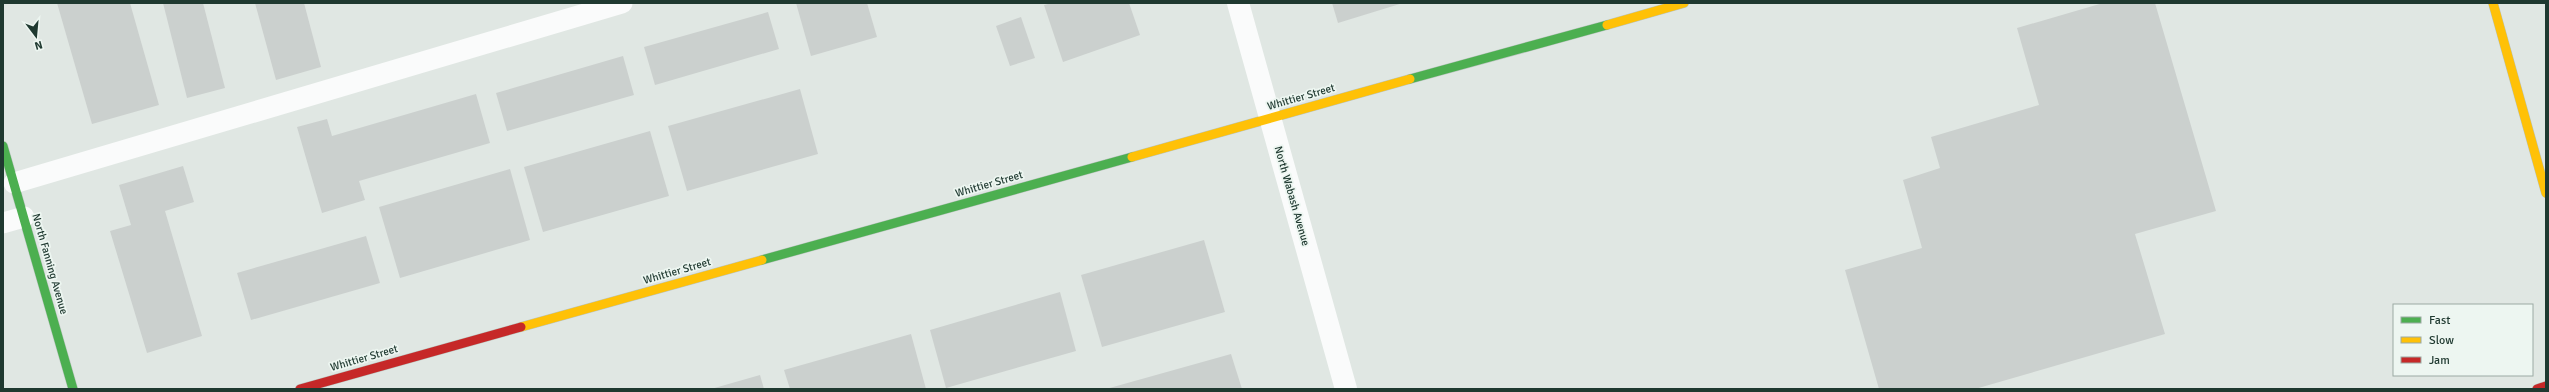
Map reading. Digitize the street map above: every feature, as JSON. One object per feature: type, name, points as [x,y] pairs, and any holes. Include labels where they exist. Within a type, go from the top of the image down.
[{"type":"street","name":"North Wabash Avenue","points":[[1238,3],[1346,389]]},
{"type":"street","name":"Whittier Street","points":[[300,389],[1684,3]]},
{"type":"street","points":[[2493,3],[2546,193]]},
{"type":"street","name":"North Fanning Avenue","points":[[3,146],[73,389]]},
{"type":"street","points":[[2537,389],[2546,386]]},
{"type":"lane","points":[[14,183],[622,3]]},
{"type":"lane","points":[[3,223],[24,217]]},
{"type":"building","points":[[57,3],[130,3],[159,105],[92,124]]},
{"type":"building","points":[[163,3],[203,3],[225,88],[187,98]]},
{"type":"building","points":[[255,3],[304,3],[321,67],[276,80]]},
{"type":"building","points":[[796,3],[867,3],[877,37],[811,56]]},
{"type":"building","points":[[1052,3],[1129,3],[1140,35],[1063,62],[1044,5]]},
{"type":"building","points":[[1332,3],[1403,3],[1338,23]]},
{"type":"building","points":[[2103,3],[2155,3],[2216,211],[2135,234],[2165,334],[1975,389],[1879,389],[1845,270],[1922,248],[1903,180],[1940,168],[1931,137],[2039,105],[2017,28]]},
{"type":"building","points":[[768,12],[779,49],[655,85],[644,47]]},
{"type":"building","points":[[1021,17],[1035,58],[1010,66],[996,26]]},
{"type":"building","points":[[623,56],[634,95],[507,131],[496,93]]},
{"type":"building","points":[[800,89],[818,154],[687,191],[668,126]]},
{"type":"building","points":[[476,94],[490,143],[359,181],[365,200],[322,213],[297,127],[327,119],[332,136]]},
{"type":"building","points":[[650,131],[669,196],[543,232],[524,167]]},
{"type":"building","points":[[183,166],[194,202],[165,211],[202,336],[147,353],[110,231],[131,225],[119,185]]},
{"type":"building","points":[[510,169],[530,240],[400,278],[379,207]]},
{"type":"building","points":[[366,236],[380,283],[251,320],[237,273]]},
{"type":"building","points":[[1204,240],[1225,312],[1102,347],[1081,275]]},
{"type":"building","points":[[1060,292],[1076,351],[946,388],[930,330]]},
{"type":"building","points":[[911,334],[926,389],[790,389],[784,370]]},
{"type":"building","points":[[1231,354],[1242,389],[1106,389]]},
{"type":"building","points":[[760,375],[764,389],[711,389]]},
{"type":"traffic: fast","points":[[1410,79],[1607,25]]},
{"type":"traffic: fast","points":[[3,146],[73,389]]},
{"type":"traffic: fast","points":[[762,260],[1132,157]]},
{"type":"traffic: slow","points":[[1607,25],[1684,3]]},
{"type":"traffic: slow","points":[[2493,3],[2546,193]]},
{"type":"traffic: slow","points":[[1132,157],[1410,79]]},
{"type":"traffic: slow","points":[[521,327],[762,260]]},
{"type":"traffic: jam","points":[[300,389],[521,327]]},
{"type":"traffic: jam","points":[[2537,389],[2546,386]]}]
